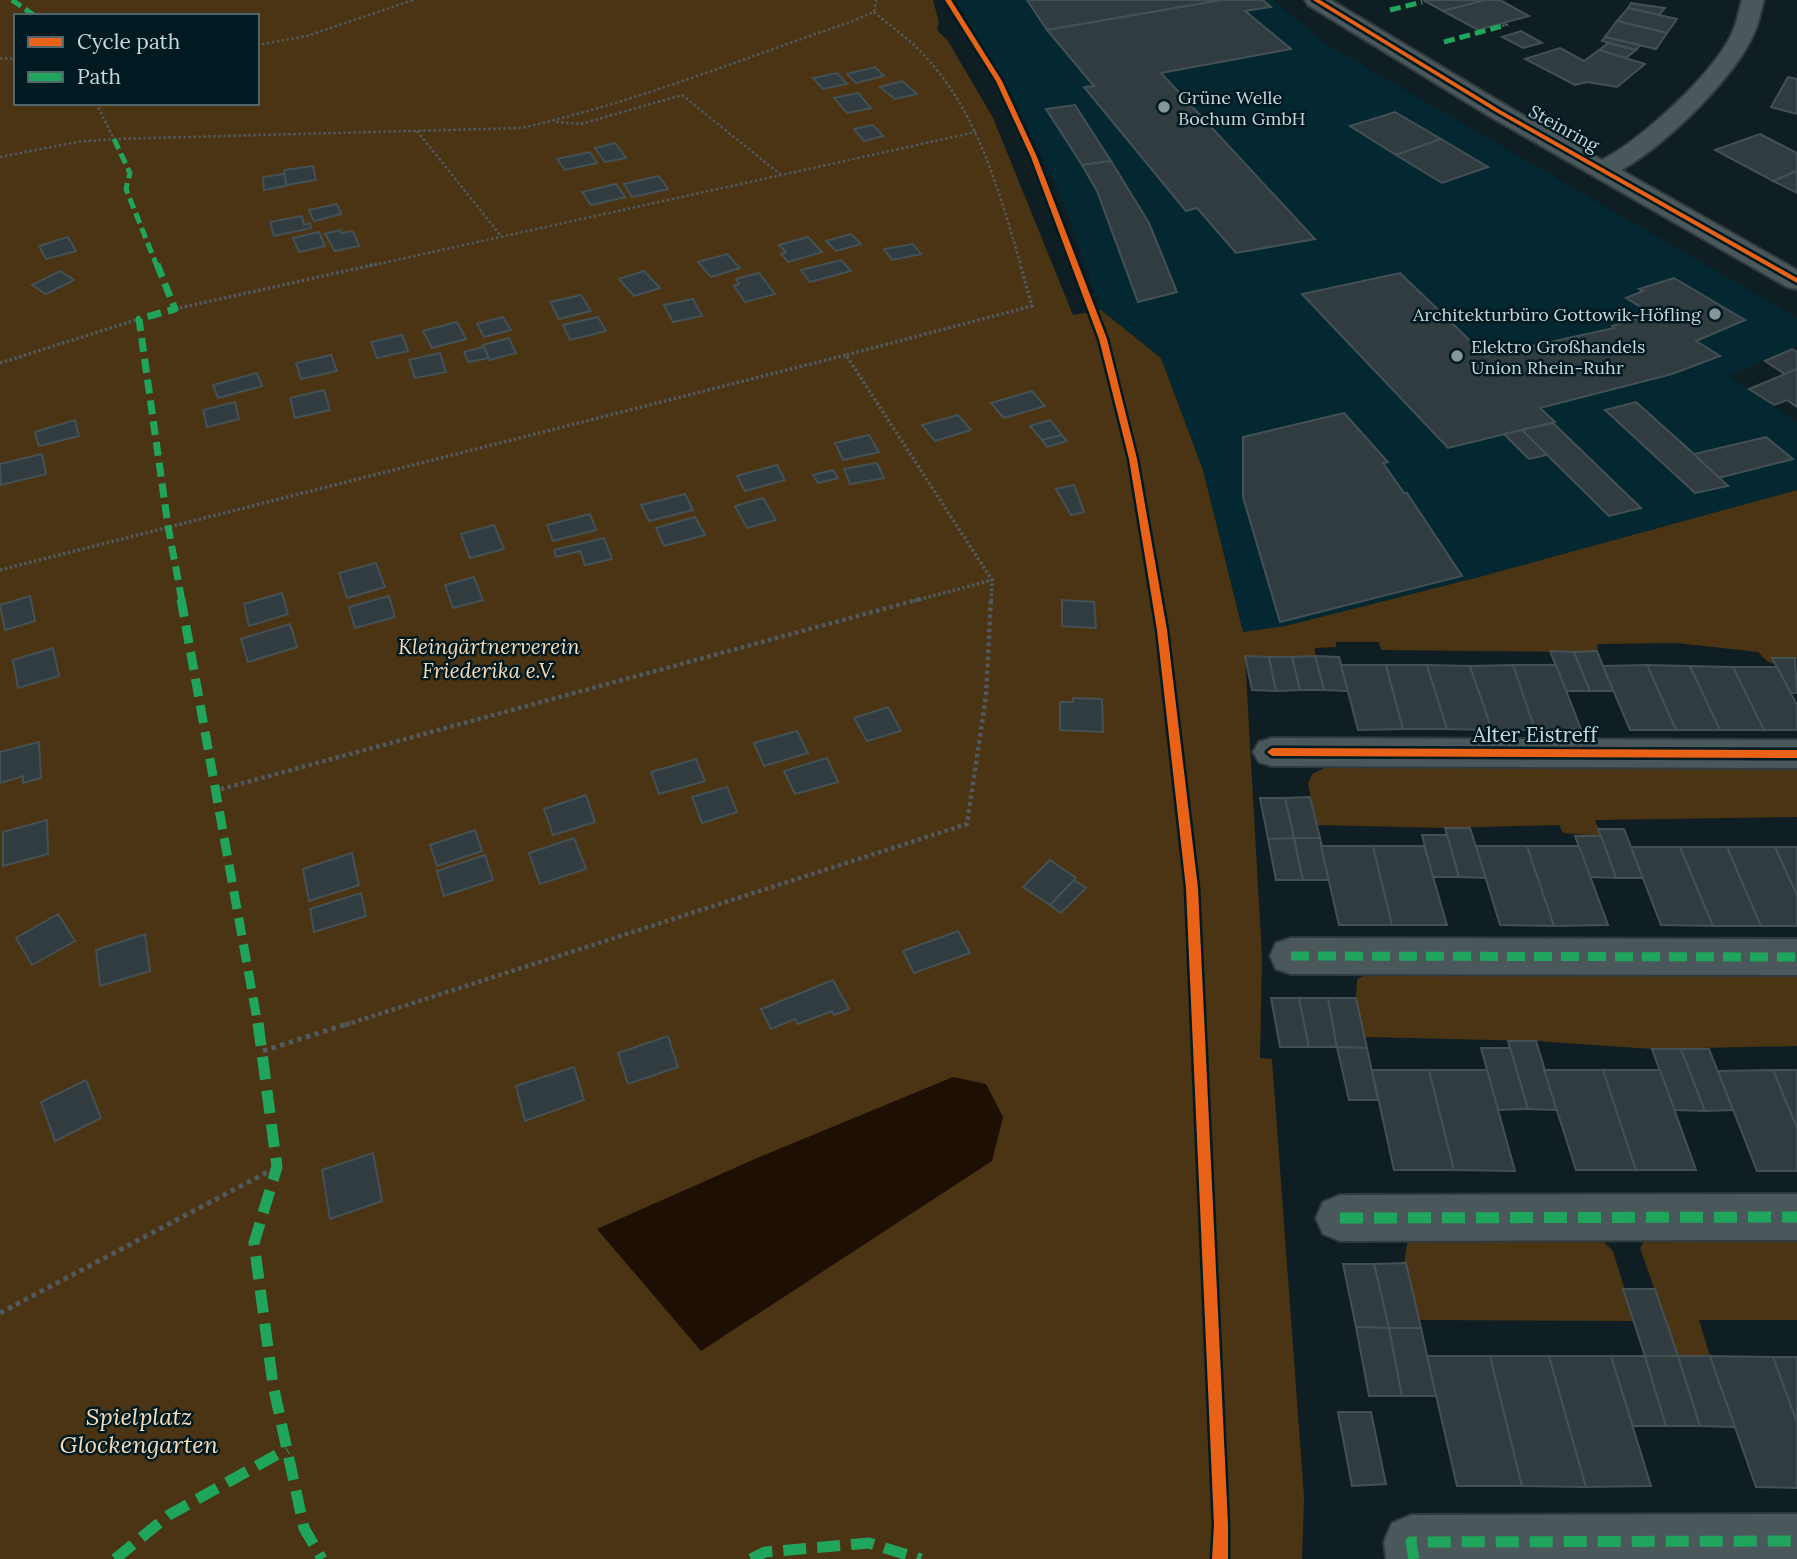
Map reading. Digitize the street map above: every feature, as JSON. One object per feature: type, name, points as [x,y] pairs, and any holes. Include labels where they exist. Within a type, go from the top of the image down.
[{"type":"street","name":"Steinring","points":[[1316,0],[1498,111],[1797,281]]},
{"type":"street","points":[[1602,170],[1634,153],[1692,99],[1723,65],[1744,32],[1753,0]]},
{"type":"street","name":"Alter Eistreff","points":[[1272,752],[1797,754]]},
{"type":"street","points":[[1292,956],[1797,957]]},
{"type":"street","points":[[1340,1218],[1797,1217]]},
{"type":"street","points":[[1414,1559],[1411,1542],[1797,1541]]},
{"type":"path","points":[[259,45],[307,36],[413,0]]},
{"type":"path","points":[[874,12],[876,0]]},
{"type":"path","points":[[0,156],[77,142],[114,139],[521,128],[552,121],[699,74],[874,12]]},
{"type":"path","points":[[0,570],[1032,306],[976,132],[950,88],[924,55],[874,12]]},
{"type":"path","points":[[552,121],[582,124],[682,95],[782,175]]},
{"type":"path","points":[[97,105],[114,139]]},
{"type":"path","points":[[417,131],[502,236]]},
{"type":"path","points":[[175,309],[976,132]]},
{"type":"path","points":[[0,363],[139,319]]},
{"type":"path","points":[[262,1051],[967,824],[986,696],[992,580],[846,355]]},
{"type":"path","points":[[214,792],[992,580]]},
{"type":"path","points":[[0,1312],[277,1167]]},
{"type":"shaded area","points":[[956,0],[1273,0],[1326,44],[1797,318],[1797,346],[1728,376],[1797,422],[1797,490],[1479,577],[1285,626],[1243,632],[1203,470],[1161,358],[1101,310],[1062,198],[1017,106]]},
{"type":"shaded area","points":[[953,1077],[986,1084],[1003,1117],[992,1161],[701,1351],[597,1229],[755,1159]]},
{"type":"green space","points":[[0,0],[933,0],[939,22],[937,30],[948,41],[993,118],[1073,315],[1101,310],[1161,358],[1203,470],[1243,632],[1285,626],[1479,577],[1797,490],[1797,659],[1773,658],[1776,665],[1758,652],[1677,643],[1598,644],[1597,651],[1579,652],[1381,650],[1379,642],[1336,642],[1336,647],[1315,648],[1315,656],[1245,656],[1262,957],[1260,1058],[1272,1059],[1304,1497],[1302,1559],[0,1559]]},
{"type":"green space","points":[[1797,766],[1797,817],[1595,820],[1601,836],[1563,833],[1559,825],[1445,828],[1317,825],[1308,784],[1312,774],[1327,767]]},
{"type":"green space","points":[[1797,970],[1797,1046],[1652,1049],[1536,1041],[1364,1037],[1356,998],[1357,979],[1374,971]]},
{"type":"green space","points":[[1590,1229],[1613,1251],[1634,1321],[1419,1320],[1404,1264],[1408,1238]]},
{"type":"green space","points":[[1797,1229],[1797,1320],[1699,1320],[1710,1356],[1678,1356],[1640,1248],[1651,1230]]},
{"type":"building","points":[[1027,0],[1222,0],[1047,30]]},
{"type":"building","points":[[1222,0],[1263,0],[1271,7],[1245,11],[1291,49],[1161,73],[1315,239],[1236,253],[1197,208],[1186,211],[1084,87],[1094,86],[1047,30]]},
{"type":"building","points":[[1423,0],[1485,0],[1443,11]]},
{"type":"building","points":[[1485,0],[1500,0],[1529,16],[1478,30],[1443,11]]},
{"type":"building","points":[[1631,3],[1665,8],[1659,15],[1628,8]]},
{"type":"building","points":[[1628,8],[1677,19],[1667,33],[1617,21]]},
{"type":"building","points":[[1617,21],[1667,33],[1656,49],[1605,37]]},
{"type":"building","points":[[1521,31],[1542,43],[1523,48],[1502,37]]},
{"type":"building","points":[[1605,37],[1640,45],[1636,50],[1602,41]]},
{"type":"building","points":[[1608,43],[1636,50],[1626,58],[1599,50]]},
{"type":"building","points":[[1560,48],[1584,61],[1599,50],[1645,64],[1617,87],[1587,82],[1575,85],[1525,59]]},
{"type":"building","points":[[875,67],[884,76],[856,83],[847,74]]},
{"type":"building","points":[[837,73],[847,84],[823,89],[813,78]]},
{"type":"building","points":[[1788,77],[1797,79],[1797,114],[1771,107]]},
{"type":"building","points":[[902,81],[917,94],[895,99],[880,87]]},
{"type":"building","points":[[858,93],[871,108],[847,113],[834,98]]},
{"type":"building","points":[[1075,105],[1111,161],[1082,165],[1046,109]]},
{"type":"building","points":[[1395,112],[1441,139],[1396,155],[1350,126]]},
{"type":"building","points":[[873,125],[883,136],[864,141],[854,129]]},
{"type":"building","points":[[1760,134],[1797,153],[1797,171],[1773,181],[1715,150]]},
{"type":"building","points":[[1441,139],[1488,167],[1442,183],[1396,155]]},
{"type":"building","points":[[615,143],[626,158],[605,162],[595,148]]},
{"type":"building","points":[[590,152],[597,163],[565,170],[557,159]]},
{"type":"building","points":[[1111,161],[1149,223],[1177,292],[1138,302],[1097,191],[1082,165]]},
{"type":"building","points":[[313,166],[316,180],[286,185],[284,170]]},
{"type":"building","points":[[1797,171],[1797,193],[1773,181]]},
{"type":"building","points":[[285,174],[286,186],[264,190],[263,177]]},
{"type":"building","points":[[659,176],[668,189],[632,197],[624,184]]},
{"type":"building","points":[[616,184],[625,197],[591,205],[582,192]]},
{"type":"building","points":[[337,204],[341,214],[314,221],[309,210]]},
{"type":"building","points":[[302,216],[304,225],[310,223],[311,228],[274,236],[270,222]]},
{"type":"building","points":[[340,230],[341,233],[353,231],[359,246],[335,251],[325,234]]},
{"type":"building","points":[[319,232],[325,246],[299,252],[293,238]]},
{"type":"building","points":[[851,234],[861,244],[836,251],[826,241]]},
{"type":"building","points":[[68,237],[76,251],[46,259],[39,246]]},
{"type":"building","points":[[808,237],[822,252],[788,262],[781,254],[786,252],[779,245]]},
{"type":"building","points":[[913,244],[921,254],[892,260],[884,249]]},
{"type":"building","points":[[727,254],[740,268],[711,277],[698,262]]},
{"type":"building","points":[[841,260],[851,271],[810,282],[801,270]]},
{"type":"building","points":[[60,271],[74,280],[46,294],[32,285]]},
{"type":"building","points":[[644,271],[660,288],[634,296],[619,279]]},
{"type":"building","points":[[759,273],[775,294],[745,302],[734,286],[739,284],[736,279]]},
{"type":"building","points":[[1400,273],[1486,356],[1614,328],[1612,326],[1652,314],[1626,298],[1643,291],[1639,289],[1674,278],[1745,320],[1696,341],[1720,356],[1672,374],[1540,408],[1555,422],[1448,448],[1302,294]]},
{"type":"building","points":[[581,295],[591,311],[559,319],[550,302]]},
{"type":"building","points":[[693,299],[702,316],[673,322],[664,305]]},
{"type":"building","points":[[503,317],[511,330],[484,337],[477,324]]},
{"type":"building","points":[[598,317],[606,331],[570,340],[563,325]]},
{"type":"building","points":[[457,322],[466,339],[432,348],[423,331]]},
{"type":"building","points":[[402,335],[408,351],[377,358],[371,342]]},
{"type":"building","points":[[509,338],[516,353],[489,360],[483,345]]},
{"type":"building","points":[[484,347],[489,358],[468,362],[464,352]]},
{"type":"building","points":[[1792,349],[1797,352],[1797,369],[1785,374],[1765,361]]},
{"type":"building","points":[[440,353],[446,372],[415,378],[409,360]]},
{"type":"building","points":[[331,355],[337,371],[301,379],[296,363]]},
{"type":"building","points":[[1797,369],[1797,407],[1787,400],[1774,405],[1749,389]]},
{"type":"building","points":[[257,373],[262,386],[218,398],[213,385]]},
{"type":"building","points":[[324,390],[330,410],[295,418],[290,398]]},
{"type":"building","points":[[1032,391],[1045,406],[1004,418],[991,403]]},
{"type":"building","points":[[235,402],[239,419],[207,427],[203,410]]},
{"type":"building","points":[[1636,402],[1728,486],[1695,493],[1605,410]]},
{"type":"building","points":[[1344,413],[1388,462],[1383,463],[1404,493],[1407,493],[1462,576],[1280,622],[1243,497],[1243,437]]},
{"type":"building","points":[[958,415],[971,430],[935,441],[922,425]]},
{"type":"building","points":[[75,420],[79,436],[39,446],[35,432]]},
{"type":"building","points":[[1050,420],[1062,435],[1042,440],[1030,426]]},
{"type":"building","points":[[1553,423],[1641,508],[1609,516],[1522,430]]},
{"type":"building","points":[[1522,430],[1547,455],[1529,459],[1504,434]]},
{"type":"building","points":[[869,435],[879,452],[843,460],[835,443]]},
{"type":"building","points":[[1062,435],[1067,441],[1047,447],[1042,440]]},
{"type":"building","points":[[1766,437],[1793,459],[1719,478],[1694,454]]},
{"type":"building","points":[[42,454],[46,474],[1,485],[0,464]]},
{"type":"building","points":[[877,463],[884,478],[850,484],[844,469]]},
{"type":"building","points":[[777,465],[785,480],[745,491],[737,476]]},
{"type":"building","points":[[833,470],[838,478],[818,483],[813,475]]},
{"type":"building","points":[[1074,485],[1084,512],[1071,515],[1056,489]]},
{"type":"building","points":[[685,494],[693,510],[649,521],[641,505]]},
{"type":"building","points":[[763,498],[776,520],[747,528],[735,506]]},
{"type":"building","points":[[590,514],[596,530],[553,541],[547,525]]},
{"type":"building","points":[[695,517],[705,535],[664,546],[656,528]]},
{"type":"building","points":[[494,525],[504,549],[470,558],[461,534]]},
{"type":"building","points":[[604,538],[612,559],[585,565],[580,551],[556,557],[554,550]]},
{"type":"building","points":[[376,563],[385,587],[347,598],[339,573]]},
{"type":"building","points":[[474,577],[483,600],[453,608],[445,585]]},
{"type":"building","points":[[282,593],[288,614],[249,626],[244,604]]},
{"type":"building","points":[[30,596],[35,621],[5,630],[0,605]]},
{"type":"building","points":[[389,596],[395,617],[355,628],[349,607]]},
{"type":"building","points":[[1062,600],[1094,602],[1096,628],[1062,626]]},
{"type":"building","points":[[290,624],[297,647],[248,662],[241,639]]},
{"type":"building","points":[[53,648],[59,676],[18,688],[13,660]]},
{"type":"building","points":[[1550,651],[1574,652],[1590,691],[1566,691]]},
{"type":"building","points":[[1597,651],[1613,691],[1590,691],[1574,652]]},
{"type":"building","points":[[1245,656],[1269,657],[1276,691],[1252,690]]},
{"type":"building","points":[[1315,656],[1339,657],[1348,691],[1324,690]]},
{"type":"building","points":[[1315,656],[1324,690],[1300,690],[1292,657]]},
{"type":"building","points":[[1269,657],[1292,657],[1300,690],[1276,691]]},
{"type":"building","points":[[1772,658],[1795,658],[1797,693],[1791,693]]},
{"type":"building","points":[[1341,665],[1386,665],[1403,729],[1358,730]]},
{"type":"building","points":[[1386,665],[1427,665],[1447,729],[1403,729]]},
{"type":"building","points":[[1427,665],[1470,666],[1492,730],[1447,729]]},
{"type":"building","points":[[1513,665],[1556,665],[1581,729],[1535,730]]},
{"type":"building","points":[[1513,665],[1535,730],[1492,730],[1470,666]]},
{"type":"building","points":[[1647,665],[1690,666],[1720,730],[1676,730]]},
{"type":"building","points":[[1647,665],[1676,730],[1630,730],[1603,666]]},
{"type":"building","points":[[1690,666],[1733,667],[1764,730],[1720,730]]},
{"type":"building","points":[[1733,667],[1777,667],[1797,705],[1797,730],[1764,730]]},
{"type":"building","points":[[1073,698],[1102,699],[1103,732],[1060,730],[1060,702],[1073,702]]},
{"type":"building","points":[[888,707],[901,731],[867,741],[854,718]]},
{"type":"building","points":[[797,731],[808,753],[764,766],[754,743]]},
{"type":"building","points":[[39,742],[41,778],[23,783],[23,776],[0,783],[0,752]]},
{"type":"building","points":[[827,758],[838,782],[795,794],[784,771]]},
{"type":"building","points":[[696,759],[705,781],[659,794],[651,772]]},
{"type":"building","points":[[727,787],[737,812],[702,823],[692,797]]},
{"type":"building","points":[[586,795],[595,822],[553,835],[544,809]]},
{"type":"building","points":[[1310,797],[1320,838],[1294,838],[1285,798]]},
{"type":"building","points":[[1260,798],[1285,798],[1294,838],[1268,839]]},
{"type":"building","points":[[47,820],[48,854],[3,866],[3,832]]},
{"type":"building","points":[[1445,828],[1470,828],[1486,878],[1459,877]]},
{"type":"building","points":[[1598,829],[1624,829],[1643,878],[1616,878]]},
{"type":"building","points":[[475,830],[482,851],[437,866],[430,845]]},
{"type":"building","points":[[1422,835],[1447,835],[1459,877],[1433,877]]},
{"type":"building","points":[[1575,836],[1601,836],[1616,878],[1590,877]]},
{"type":"building","points":[[574,838],[586,869],[540,884],[529,853]]},
{"type":"building","points":[[1294,838],[1303,880],[1276,880],[1268,839]]},
{"type":"building","points":[[1294,838],[1320,838],[1329,880],[1303,880]]},
{"type":"building","points":[[1321,846],[1373,846],[1392,925],[1339,925]]},
{"type":"building","points":[[1373,846],[1424,846],[1447,925],[1392,925]]},
{"type":"building","points":[[1476,846],[1527,846],[1554,926],[1500,925]]},
{"type":"building","points":[[1527,846],[1579,846],[1608,925],[1554,926]]},
{"type":"building","points":[[1631,847],[1680,847],[1713,926],[1661,925]]},
{"type":"building","points":[[1680,847],[1727,847],[1761,926],[1713,926]]},
{"type":"building","points":[[1727,847],[1775,847],[1797,895],[1797,926],[1761,926]]},
{"type":"building","points":[[1775,847],[1797,847],[1797,895]]},
{"type":"building","points":[[352,853],[359,885],[309,901],[303,869]]},
{"type":"building","points":[[485,855],[493,880],[444,896],[437,871]]},
{"type":"building","points":[[1050,860],[1076,878],[1050,905],[1023,887]]},
{"type":"building","points":[[1074,880],[1086,888],[1061,913],[1050,905]]},
{"type":"building","points":[[361,893],[366,916],[314,932],[310,909]]},
{"type":"building","points":[[58,914],[75,941],[32,965],[16,938]]},
{"type":"building","points":[[958,931],[970,953],[914,973],[903,951]]},
{"type":"building","points":[[145,934],[150,971],[100,986],[96,950]]},
{"type":"building","points":[[833,980],[849,1009],[834,1015],[832,1011],[798,1024],[795,1019],[771,1029],[761,1009]]},
{"type":"building","points":[[1271,998],[1299,998],[1309,1047],[1280,1047]]},
{"type":"building","points":[[1299,998],[1328,998],[1337,1047],[1309,1047]]},
{"type":"building","points":[[1328,998],[1356,998],[1367,1048],[1337,1047]]},
{"type":"building","points":[[668,1036],[678,1067],[628,1084],[618,1053]]},
{"type":"building","points":[[1508,1041],[1536,1041],[1557,1110],[1528,1109]]},
{"type":"building","points":[[1337,1047],[1367,1048],[1378,1100],[1349,1100]]},
{"type":"building","points":[[1481,1048],[1510,1048],[1528,1109],[1498,1110]]},
{"type":"building","points":[[1652,1049],[1681,1049],[1705,1111],[1674,1110]]},
{"type":"building","points":[[1681,1049],[1709,1049],[1733,1110],[1705,1111]]},
{"type":"building","points":[[574,1067],[584,1100],[525,1121],[516,1086]]},
{"type":"building","points":[[1372,1070],[1429,1070],[1454,1170],[1394,1170]]},
{"type":"building","points":[[1429,1070],[1487,1070],[1515,1171],[1454,1170]]},
{"type":"building","points":[[1544,1070],[1603,1070],[1636,1170],[1576,1170]]},
{"type":"building","points":[[1603,1070],[1660,1070],[1696,1170],[1636,1170]]},
{"type":"building","points":[[1773,1070],[1797,1070],[1797,1128]]},
{"type":"building","points":[[1773,1070],[1797,1128],[1797,1171],[1757,1171],[1718,1071]]},
{"type":"building","points":[[86,1080],[101,1118],[55,1141],[41,1102]]},
{"type":"building","points":[[373,1153],[382,1201],[330,1219],[322,1170]]},
{"type":"building","points":[[1406,1263],[1421,1328],[1389,1328],[1374,1264]]},
{"type":"building","points":[[1343,1264],[1374,1264],[1389,1328],[1356,1327]]},
{"type":"building","points":[[1623,1289],[1655,1289],[1678,1356],[1645,1356]]},
{"type":"building","points":[[1356,1327],[1389,1328],[1402,1396],[1369,1396]]},
{"type":"building","points":[[1389,1328],[1421,1328],[1436,1396],[1402,1396]]},
{"type":"building","points":[[1427,1356],[1490,1356],[1522,1486],[1457,1486]]},
{"type":"building","points":[[1490,1356],[1549,1356],[1586,1487],[1522,1486]]},
{"type":"building","points":[[1549,1356],[1611,1356],[1651,1486],[1586,1487]]},
{"type":"building","points":[[1611,1356],[1645,1356],[1666,1426],[1633,1426]]},
{"type":"building","points":[[1645,1356],[1678,1356],[1700,1426],[1666,1426]]},
{"type":"building","points":[[1678,1356],[1710,1356],[1735,1427],[1700,1426]]},
{"type":"building","points":[[1710,1356],[1773,1357],[1797,1422],[1797,1488],[1756,1487]]},
{"type":"building","points":[[1773,1357],[1797,1357],[1797,1422]]},
{"type":"building","points":[[1338,1412],[1371,1412],[1386,1484],[1352,1486]]},
{"type":"marked path","points":[[12,0],[32,14]]},
{"type":"marked path","points":[[1390,10],[1422,2]]},
{"type":"marked path","points":[[1444,42],[1502,26]]},
{"type":"marked path","points":[[114,139],[130,173],[126,189],[175,309],[139,319],[168,526],[263,1051],[277,1167],[254,1243],[273,1385],[304,1528],[322,1559]]},
{"type":"marked path","points":[[1291,956],[1797,957]]},
{"type":"marked path","points":[[1340,1218],[1797,1217]]},
{"type":"marked path","points":[[115,1559],[169,1515],[287,1449]]},
{"type":"marked path","points":[[1414,1559],[1411,1542],[1797,1541]]},
{"type":"marked path","points":[[751,1559],[765,1552],[869,1543],[921,1559]]},
{"type":"cycle path","points":[[948,0],[999,81],[1034,157],[1103,339],[1133,459],[1162,630],[1192,888],[1221,1525],[1220,1559]]},
{"type":"cycle path","points":[[1316,0],[1498,111],[1797,281]]},
{"type":"cycle path","points":[[1272,752],[1797,754]]},
{"type":"place","name":"Grüne Welle Bochum GmbH","points":[[1164,107]]},
{"type":"place","name":"Architekturbüro Gottowik-Höfling","points":[[1715,314]]},
{"type":"place","name":"Elektro Großhandels Union Rhein-Ruhr","points":[[1457,356]]},
{"type":"park label","name":"Kleingärtnerverein Friederika e.V.","points":[[489,658]]},
{"type":"park label","name":"Spielplatz Glockengarten","points":[[139,1430]]}]
